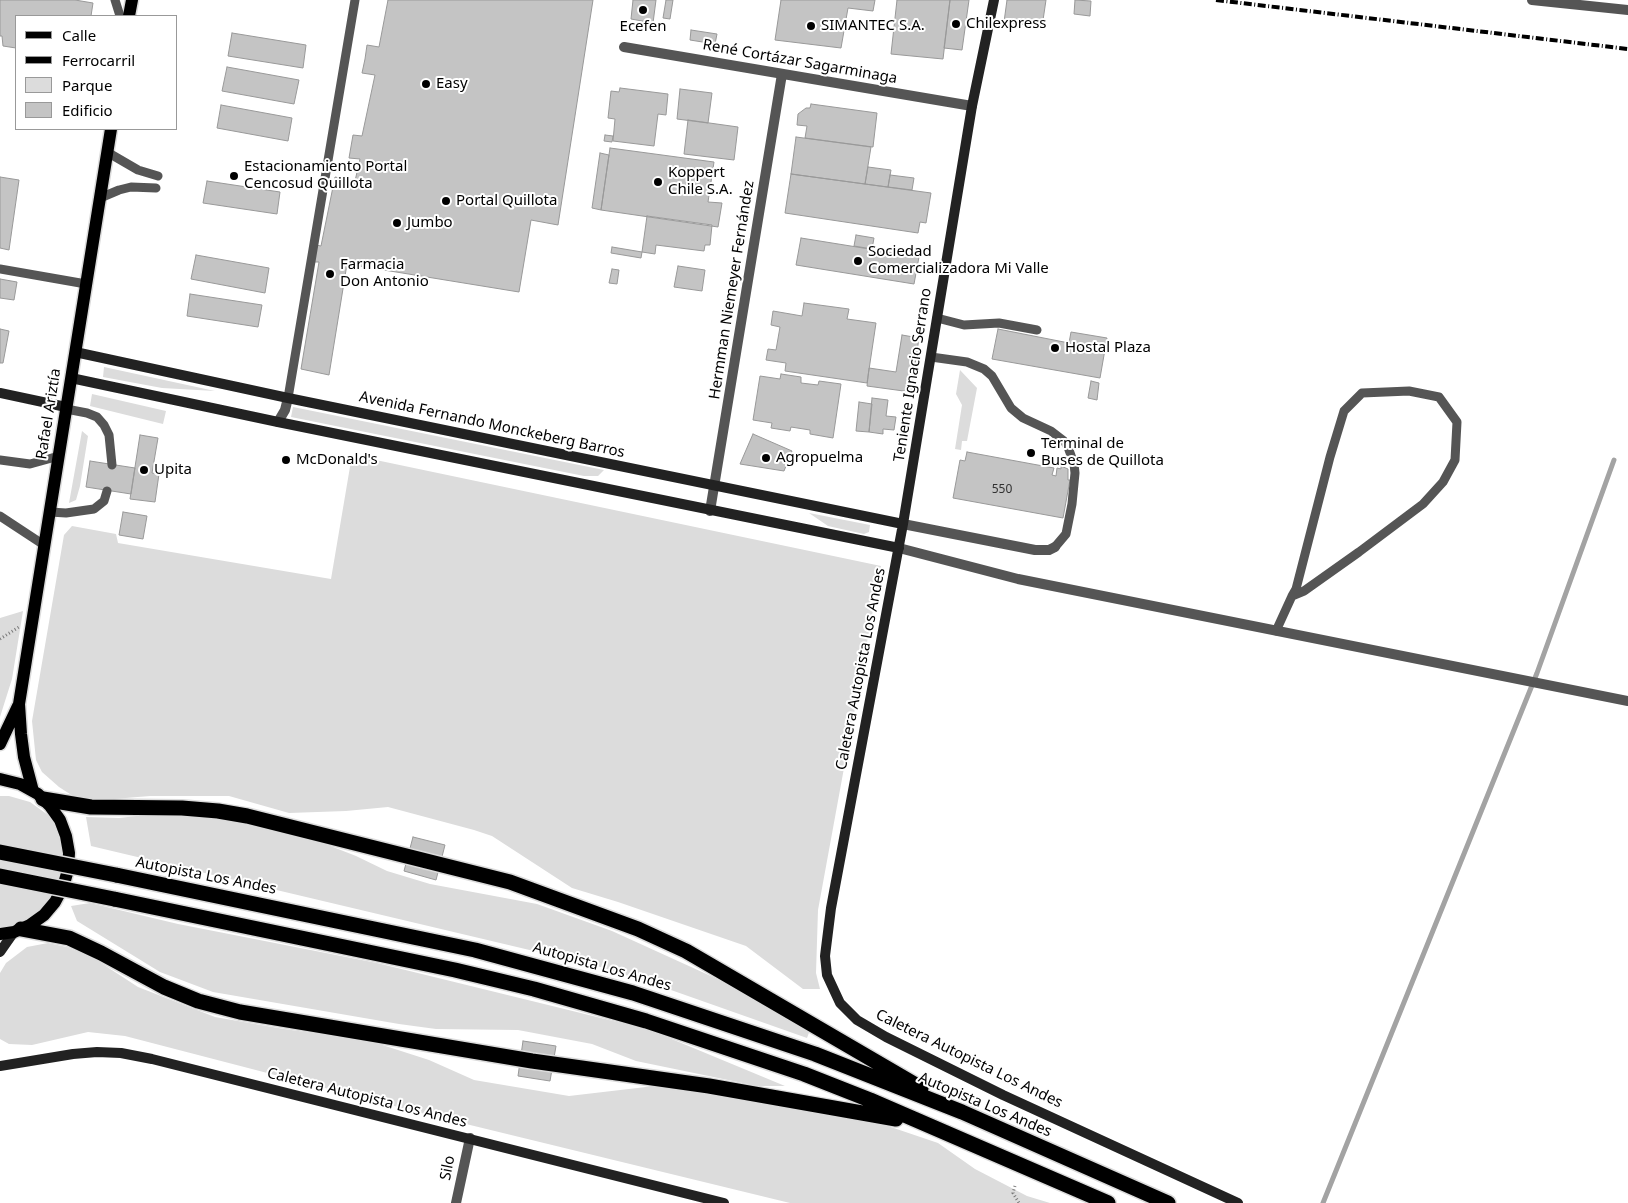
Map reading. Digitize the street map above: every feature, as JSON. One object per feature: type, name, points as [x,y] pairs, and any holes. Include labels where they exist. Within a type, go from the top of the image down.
[{"type":"highway","points":[[38,795],[91,807],[218,810],[510,882],[638,929],[686,951],[962,1112]]},
{"type":"highway","name":"Autopista Los Andes","points":[[0,852],[399,933],[562,972],[633,993],[815,1054],[962,1112],[1168,1203]]},
{"type":"highway","points":[[0,876],[446,968],[593,1005],[804,1074],[945,1132],[1108,1203]]},
{"type":"highway","points":[[18,930],[69,938],[164,987],[198,1001],[240,1012],[532,1061],[709,1086],[878,1114],[945,1132]]},
{"type":"main road","points":[[129,15],[132,0]]},
{"type":"main road","name":"Rafael Ariztía","points":[[38,795],[24,757],[19,704],[111,130]]},
{"type":"main road","name":"Rafael Ariztía","points":[[0,744],[19,704]]},
{"type":"main road","name":"Rafael Ariztía","points":[[0,779],[20,784],[38,795],[60,820],[66,836],[69,853],[68,870],[63,886],[55,902],[44,915],[30,925],[0,934]]},
{"type":"street","name":"Teniente Ignacio Serrano","points":[[899,548],[972,106],[994,0]]},
{"type":"street","points":[[1532,0],[1628,10]]},
{"type":"street","name":"René Cortázar Sagarminaga","points":[[624,47],[972,106]]},
{"type":"street","name":"Hermman Niemeyer Fernández","points":[[710,511],[782,74]]},
{"type":"street","name":"Avenida Fernando Monckeberg Barros","points":[[75,352],[288,398],[904,524]]},
{"type":"street","points":[[71,378],[710,511],[899,548],[1018,579],[1628,701]]},
{"type":"street","points":[[0,393],[66,408]]},
{"type":"street","points":[[278,422],[285,410],[288,398]]},
{"type":"street","points":[[904,524],[1036,550],[1049,550],[1055,547]]},
{"type":"street","name":"Caletera Autopista Los Andes","points":[[899,548],[827,934],[825,956],[827,975],[840,1003],[857,1020],[934,1061],[1238,1203]]},
{"type":"street","name":"Rafael Ariztía","points":[[0,952],[18,930]]},
{"type":"street","name":"Caletera Autopista Los Andes","points":[[0,1066],[97,1052],[152,1059],[724,1203]]},
{"type":"street","name":"Silo","points":[[456,1203],[470,1138]]},
{"type":"lane","points":[[115,0],[120,15]]},
{"type":"lane","points":[[288,398],[355,0]]},
{"type":"lane","points":[[108,152],[138,170],[158,176]]},
{"type":"lane","points":[[100,198],[130,187],[156,188]]},
{"type":"lane","points":[[0,269],[86,284]]},
{"type":"lane","points":[[937,318],[964,325],[999,323],[1037,330]]},
{"type":"lane","points":[[931,356],[966,362],[984,369],[992,376],[1011,408],[1023,418],[1051,431],[1064,441],[1068,447],[1075,473],[1072,504],[1066,534],[1055,547]]},
{"type":"lane","points":[[1276,631],[1298,580],[1344,411],[1362,393],[1409,391],[1439,397],[1457,422],[1455,460],[1443,482],[1423,504],[1304,591],[1292,596]]},
{"type":"lane","points":[[66,408],[88,413],[104,425],[109,435],[112,465]]},
{"type":"lane","points":[[0,460],[30,464],[59,456]]},
{"type":"lane","points":[[50,512],[66,513],[94,509],[104,501],[107,490]]},
{"type":"lane","points":[[0,516],[44,545]]},
{"type":"path","points":[[1015,1186],[1013,1193],[1019,1203]]},
{"type":"green space","points":[[104,367],[215,391],[162,388],[103,377]]},
{"type":"green space","points":[[960,370],[977,388],[967,441],[962,441],[961,450],[955,449],[962,405],[956,394]]},
{"type":"green space","points":[[92,394],[166,411],[163,424],[90,406]]},
{"type":"green space","points":[[293,407],[604,470],[598,476],[584,476],[291,417]]},
{"type":"green space","points":[[82,431],[88,436],[80,486],[76,500],[69,503]]},
{"type":"green space","points":[[352,455],[881,566],[818,910],[816,973],[820,989],[803,989],[746,946],[572,888],[492,836],[474,830],[388,807],[289,813],[229,796],[150,796],[101,800],[73,796],[42,772],[36,760],[32,721],[64,535],[72,526],[116,534],[118,543],[331,579]]},
{"type":"green space","points":[[809,513],[870,525],[869,532],[864,534],[828,526]]},
{"type":"green space","points":[[23,611],[12,679],[0,717],[0,618]]},
{"type":"green space","points":[[0,796],[9,796],[30,802],[48,815],[60,832],[67,853],[58,895],[25,923],[4,928],[0,927]]},
{"type":"green space","points":[[163,813],[235,819],[310,838],[356,856],[387,871],[430,884],[537,904],[612,931],[713,977],[810,1030],[807,1038],[597,966],[91,846],[86,817],[119,818]]},
{"type":"green space","points":[[90,903],[178,924],[377,963],[650,1030],[785,1086],[757,1086],[636,1061],[592,1044],[518,1030],[436,1029],[213,992],[160,972],[77,921],[71,906]]},
{"type":"green space","points":[[48,943],[67,947],[95,959],[138,987],[215,1017],[370,1041],[429,1060],[474,1080],[569,1096],[663,1085],[876,1122],[938,1143],[975,1169],[1027,1196],[1050,1203],[790,1203],[425,1114],[125,1036],[88,1032],[32,1045],[9,1044],[0,1039],[0,973],[6,963],[27,947]]},
{"type":"building","points":[[0,0],[75,0],[93,3],[91,15],[15,15],[15,48],[3,46],[2,36],[0,36]]},
{"type":"building","name":"Portal Quillota","points":[[388,0],[593,0],[558,225],[531,220],[519,292],[347,264],[329,375],[301,369],[319,262],[314,262],[316,245],[321,246],[335,177],[355,181],[360,159],[349,158],[353,135],[362,136],[375,75],[362,73],[367,45],[379,47]]},
{"type":"building","name":"Ecefen","points":[[633,0],[656,0],[653,23],[631,19]]},
{"type":"building","points":[[666,0],[673,0],[670,19],[663,18]]},
{"type":"building","name":"SIMANTEC S.A.","points":[[781,0],[875,0],[873,11],[848,8],[841,48],[775,40]]},
{"type":"building","points":[[897,0],[950,0],[943,59],[891,54]]},
{"type":"building","name":"Chilexpress","points":[[950,0],[969,0],[962,50],[944,48]]},
{"type":"building","points":[[1007,0],[1046,0],[1042,27],[1004,22]]},
{"type":"building","points":[[1075,0],[1091,1],[1090,16],[1074,14]]},
{"type":"building","points":[[691,30],[717,34],[715,44],[690,40]]},
{"type":"building","points":[[232,33],[306,45],[303,68],[228,56]]},
{"type":"building","points":[[227,67],[299,80],[294,104],[222,91]]},
{"type":"building","points":[[620,88],[668,94],[666,115],[658,114],[654,146],[613,141],[615,119],[608,118],[611,91],[619,92]]},
{"type":"building","points":[[680,89],[712,93],[708,123],[677,119]]},
{"type":"building","points":[[811,104],[877,113],[873,147],[805,138],[807,126],[797,125],[798,114],[806,108],[810,108]]},
{"type":"building","points":[[221,105],[292,118],[288,141],[217,128]]},
{"type":"building","points":[[688,120],[738,127],[734,160],[684,154]]},
{"type":"building","points":[[605,135],[613,136],[612,142],[604,141]]},
{"type":"building","points":[[796,137],[871,147],[865,184],[791,174]]},
{"type":"building","name":"Koppert Chile S.A.","points":[[610,148],[714,162],[708,202],[722,203],[718,227],[601,210]]},
{"type":"building","points":[[600,153],[609,155],[601,210],[592,208]]},
{"type":"building","points":[[868,167],[891,170],[888,187],[865,184]]},
{"type":"building","points":[[791,174],[931,193],[926,223],[920,222],[918,233],[785,213]]},
{"type":"building","points":[[890,175],[914,178],[912,190],[888,187]]},
{"type":"building","points":[[0,177],[19,180],[9,250],[0,248]]},
{"type":"building","points":[[207,181],[280,192],[277,214],[203,203]]},
{"type":"building","points":[[647,216],[712,225],[710,245],[705,245],[704,251],[656,245],[655,254],[642,252]]},
{"type":"building","points":[[856,235],[874,238],[872,249],[854,246]]},
{"type":"building","name":"Sociedad Comercializadora Mi Valle","points":[[801,238],[919,257],[914,284],[796,265]]},
{"type":"building","points":[[612,247],[642,252],[641,258],[611,253]]},
{"type":"building","points":[[196,255],[269,268],[265,293],[191,279]]},
{"type":"building","points":[[678,266],[705,270],[702,291],[674,287]]},
{"type":"building","points":[[612,269],[619,270],[617,284],[609,283]]},
{"type":"building","points":[[0,279],[17,282],[14,300],[0,298]]},
{"type":"building","points":[[190,294],[262,305],[258,327],[187,316]]},
{"type":"building","points":[[804,303],[849,309],[847,319],[876,323],[867,383],[785,371],[786,363],[766,360],[768,349],[776,350],[780,327],[771,325],[773,311],[802,316]]},
{"type":"building","points":[[0,329],[9,331],[3,363],[0,363]]},
{"type":"building","points":[[998,329],[1069,343],[1071,332],[1107,338],[1100,378],[992,359]]},
{"type":"building","points":[[902,335],[919,338],[911,392],[867,386],[869,368],[896,372]]},
{"type":"building","points":[[781,374],[801,377],[801,383],[818,385],[819,381],[841,384],[833,438],[810,434],[810,430],[791,427],[790,431],[771,428],[772,423],[753,420],[760,376],[780,379]]},
{"type":"building","points":[[1091,381],[1099,383],[1097,400],[1088,398]]},
{"type":"building","points":[[872,398],[888,400],[886,416],[896,417],[894,430],[883,429],[883,434],[869,432]]},
{"type":"building","points":[[859,402],[872,404],[869,432],[856,431]]},
{"type":"building","name":"Agropuelma","points":[[753,434],[792,451],[784,471],[740,464]]},
{"type":"building","name":"Upita","points":[[140,435],[158,438],[152,473],[159,474],[155,502],[130,499]]},
{"type":"building","points":[[967,452],[1054,468],[1052,475],[1056,476],[1057,468],[1061,469],[1061,466],[1068,469],[1068,480],[1070,480],[1063,518],[953,498],[960,460],[965,461]]},
{"type":"building","points":[[90,461],[135,468],[131,494],[86,487]]},
{"type":"building","points":[[123,512],[147,516],[143,539],[119,535]]},
{"type":"building","points":[[413,837],[445,845],[436,880],[404,871]]},
{"type":"building","points":[[523,1041],[556,1046],[550,1081],[518,1076]]},
{"type":"waterway","points":[[1323,1203],[1537,673],[1614,460]]},
{"type":"railway","points":[[1216,0],[1628,49]]},
{"type":"place","name":"Ecefen","points":[[643,10]]},
{"type":"place","name":"Chilexpress","points":[[956,24]]},
{"type":"place","name":"SIMANTEC S.A.","points":[[811,26]]},
{"type":"place","name":"Easy","points":[[426,84]]},
{"type":"place","name":"Estacionamiento Portal Cencosud Quillota","points":[[234,176]]},
{"type":"place","name":"Koppert Chile S.A.","points":[[658,182]]},
{"type":"place","name":"Portal Quillota","points":[[446,201]]},
{"type":"place","name":"Jumbo","points":[[397,223]]},
{"type":"place","name":"Sociedad Comercializadora Mi Valle","points":[[858,261]]},
{"type":"place","name":"Farmacia Don Antonio","points":[[330,274]]},
{"type":"place","name":"Hostal Plaza","points":[[1055,348]]},
{"type":"place","name":"Terminal de Buses de Quillota","points":[[1031,453]]},
{"type":"place","name":"Agropuelma","points":[[766,458]]},
{"type":"place","name":"McDonald's","points":[[286,460]]},
{"type":"place","name":"Upita","points":[[144,470]]}]
